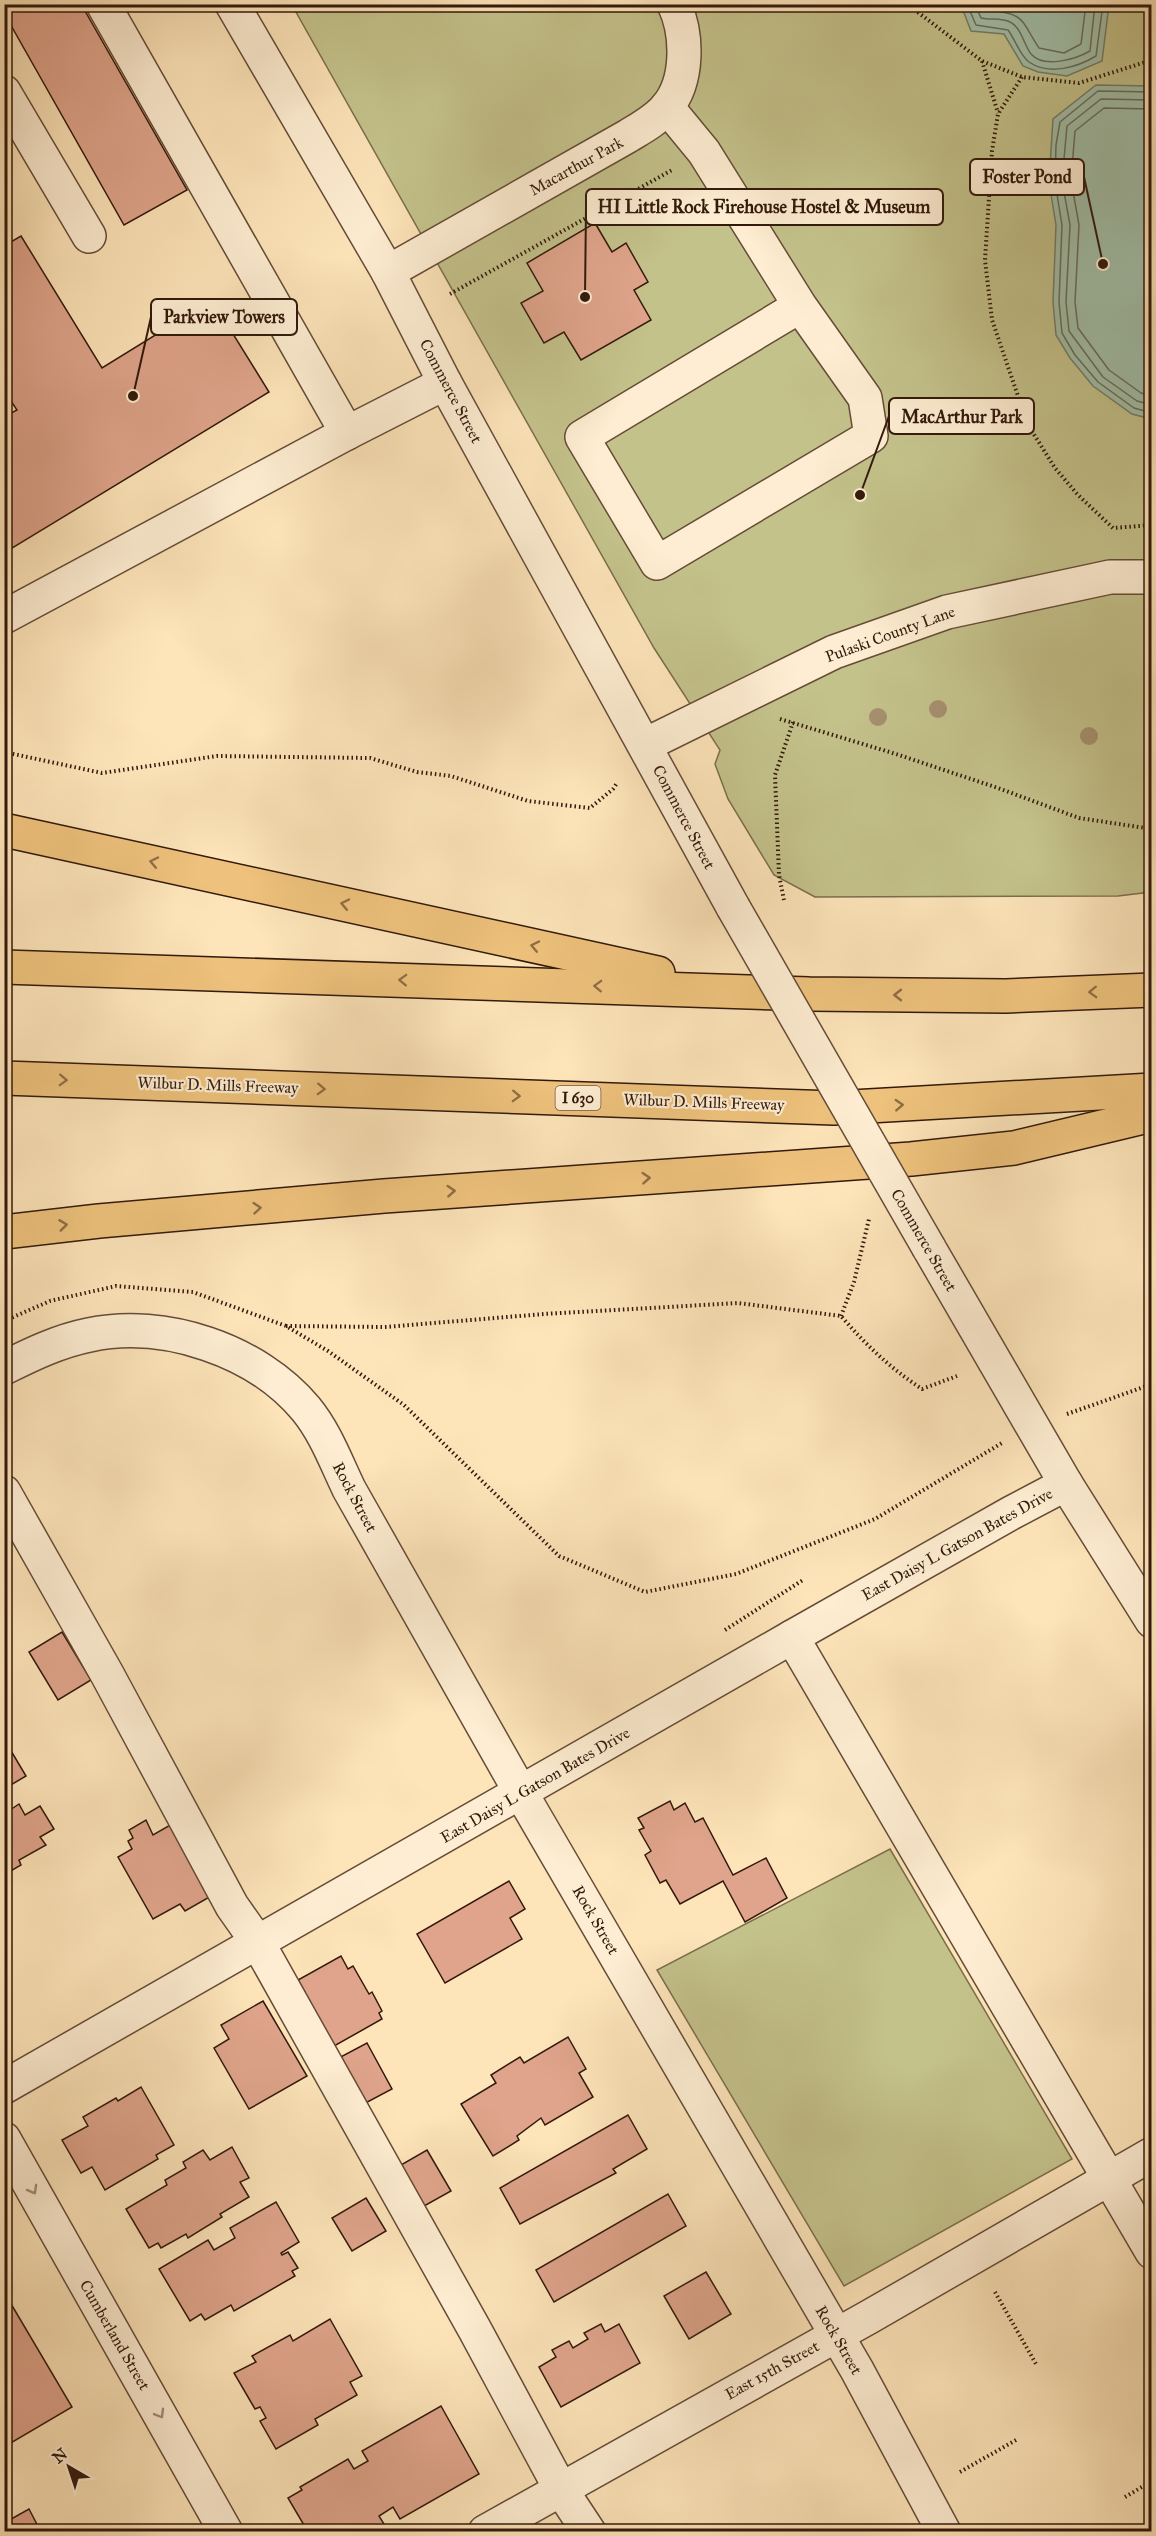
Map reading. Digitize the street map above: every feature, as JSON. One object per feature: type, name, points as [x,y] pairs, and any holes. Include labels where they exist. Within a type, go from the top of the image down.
[{"type":"highway","points":[[4,830],[736,990]]},
{"type":"highway","points":[[4,967],[809,994],[1006,996],[1152,990]]},
{"type":"highway","name":"Wilbur D. Mills Freeway","points":[[4,1078],[834,1108],[1152,1090]]},
{"type":"highway","points":[[4,1232],[99,1221],[384,1196],[957,1154],[1014,1148],[1152,1115]]},
{"type":"street","points":[[103,4],[347,433]]},
{"type":"street","name":"Commerce Street","points":[[232,4],[388,272],[445,383],[733,907],[1066,1484],[1152,1622]]},
{"type":"street","name":"Macarthur Park","points":[[388,272],[628,136],[652,121],[667,107],[679,82],[685,51],[683,31],[675,4]]},
{"type":"street","points":[[4,92],[88,237]]},
{"type":"street","points":[[667,107],[704,152],[800,306],[865,398],[871,436],[657,562],[582,437],[800,306]]},
{"type":"street","points":[[4,616],[445,383]]},
{"type":"street","name":"Pulaski County Lane","points":[[645,745],[834,652],[947,612],[1110,577],[1152,577]]},
{"type":"street","name":"Rock Street","points":[[4,1368],[53,1344],[92,1334],[133,1332],[172,1335],[211,1344],[248,1360],[278,1382],[306,1408],[327,1441],[349,1489],[521,1793],[836,2334],[944,2532]]},
{"type":"street","name":"East Daisy L Gatson Bates Drive","points":[[4,2087],[792,1637],[1066,1484]]},
{"type":"street","points":[[4,1492],[108,1674],[232,1906],[258,1943],[475,2330],[560,2488],[589,2532]]},
{"type":"street","points":[[792,1637],[1041,2059],[1084,2140],[1152,2252]]},
{"type":"street","name":"Cumberland Street","points":[[4,2139],[226,2532]]},
{"type":"street","name":"East 15th Street","points":[[485,2532],[1152,2154]]},
{"type":"path","points":[[907,4],[982,61],[1022,77],[1079,83],[1152,60]]},
{"type":"path","points":[[982,61],[998,114]]},
{"type":"path","points":[[1022,77],[998,114],[992,152],[985,260],[992,320],[1028,425],[1055,468],[1078,495],[1113,528],[1152,525]]},
{"type":"path","points":[[450,294],[704,152]]},
{"type":"path","points":[[771,717],[998,788],[1079,818],[1152,829]]},
{"type":"path","points":[[784,900],[779,875],[775,775],[793,722]]},
{"type":"path","points":[[4,752],[102,773],[217,756],[370,758],[417,772],[451,776],[528,801],[590,808],[617,783]]},
{"type":"path","points":[[841,1316],[854,1282],[869,1219]]},
{"type":"path","points":[[957,1376],[922,1389],[900,1375],[869,1349],[841,1316],[738,1303],[544,1314],[385,1327],[285,1326],[328,1352],[404,1405],[559,1556],[645,1592],[736,1574],[875,1519],[993,1447]]},
{"type":"path","points":[[1081,1408],[1152,1384]]},
{"type":"path","points":[[716,1636],[802,1580]]},
{"type":"path","points":[[995,2292],[1036,2364]]},
{"type":"path","points":[[960,2472],[1016,2440]]},
{"type":"path","points":[[1125,2497],[1152,2481]]},
{"type":"shaded area","points":[[292,5],[1151,5],[1151,892],[1118,896],[815,897],[774,875],[728,799],[715,764],[720,750],[654,648]]},
{"type":"shaded area","points":[[890,1849],[1072,2159],[844,2286],[657,1970]]},
{"type":"water","points":[[961,5],[1109,5],[1102,61],[1067,76],[1038,72],[1023,66],[1004,34],[971,31]]},
{"type":"water","points":[[1096,85],[1151,86],[1151,419],[1132,414],[1093,386],[1070,358],[1056,335],[1053,302],[1056,225],[1049,182],[1053,119]]},
{"type":"building","points":[[4,4],[81,4],[187,190],[124,225],[4,13]]},
{"type":"building","points":[[595,223],[612,252],[626,243],[648,282],[634,290],[651,320],[581,360],[564,332],[544,343],[521,303],[543,291],[527,263]]},
{"type":"building","points":[[21,236],[102,368],[212,300],[269,392],[4,553],[4,417],[17,410],[11,401],[4,405],[4,246]]},
{"type":"building","points":[[62,1632],[91,1680],[58,1700],[29,1652]]},
{"type":"building","points":[[4,1739],[26,1776],[4,1789]]},
{"type":"building","points":[[670,1801],[674,1810],[685,1803],[695,1822],[703,1818],[733,1875],[766,1858],[787,1898],[745,1922],[723,1881],[680,1904],[666,1880],[660,1883],[645,1855],[651,1851],[639,1830],[644,1828],[638,1818]]},
{"type":"building","points":[[19,1804],[25,1815],[40,1806],[54,1829],[40,1837],[46,1845],[19,1860],[21,1865],[4,1875],[4,1807],[7,1805],[10,1810]]},
{"type":"building","points":[[146,1820],[153,1835],[172,1824],[213,1895],[185,1911],[180,1904],[153,1919],[118,1857],[132,1849],[128,1841],[133,1838],[129,1830]]},
{"type":"building","points":[[509,1881],[525,1909],[510,1918],[522,1939],[445,1983],[417,1934]]},
{"type":"building","points":[[341,1956],[348,1969],[353,1966],[369,1994],[372,1992],[382,2011],[379,2013],[382,2019],[327,2050],[298,1997],[305,1992],[298,1980]]},
{"type":"building","points":[[263,2001],[307,2076],[249,2109],[214,2048],[229,2039],[221,2025]]},
{"type":"building","points":[[568,2037],[586,2069],[579,2073],[593,2097],[545,2125],[541,2118],[517,2136],[519,2140],[493,2156],[461,2104],[496,2083],[491,2075],[520,2057],[524,2063]]},
{"type":"building","points":[[367,2043],[392,2089],[358,2107],[333,2061]]},
{"type":"building","points":[[141,2087],[174,2145],[156,2155],[158,2159],[105,2190],[92,2167],[81,2173],[62,2140],[88,2126],[83,2117],[116,2098],[118,2101]]},
{"type":"building","points":[[628,2115],[647,2149],[613,2169],[616,2173],[520,2224],[500,2188]]},
{"type":"building","points":[[232,2147],[249,2178],[240,2182],[249,2197],[220,2214],[222,2217],[188,2238],[186,2234],[161,2248],[158,2243],[149,2248],[126,2209],[167,2185],[165,2180],[186,2168],[183,2162],[203,2150],[210,2160]]},
{"type":"building","points":[[427,2150],[451,2191],[417,2210],[394,2169]]},
{"type":"building","points":[[668,2194],[686,2226],[554,2302],[536,2270]]},
{"type":"building","points":[[366,2198],[386,2231],[352,2251],[332,2218]]},
{"type":"building","points":[[276,2202],[299,2242],[281,2253],[282,2255],[288,2252],[298,2268],[292,2271],[295,2276],[234,2311],[231,2305],[205,2320],[201,2314],[190,2321],[159,2269],[208,2240],[214,2250],[235,2238],[230,2228]]},
{"type":"building","points":[[706,2272],[731,2314],[689,2339],[664,2296]]},
{"type":"building","points":[[4,2292],[72,2407],[4,2447]]},
{"type":"building","points":[[330,2319],[362,2376],[350,2382],[357,2395],[315,2419],[318,2425],[276,2449],[260,2421],[266,2418],[260,2407],[255,2409],[234,2373],[256,2362],[252,2356],[290,2335],[293,2341]]},
{"type":"building","points":[[601,2324],[605,2332],[619,2324],[640,2363],[561,2407],[539,2367],[556,2357],[552,2350],[569,2341],[573,2348],[588,2339],[584,2333]]},
{"type":"building","points":[[441,2406],[479,2474],[400,2519],[393,2507],[379,2516],[387,2529],[382,2532],[308,2532],[288,2498],[302,2490],[300,2487],[348,2459],[354,2469],[368,2461],[362,2451]]},
{"type":"building","points":[[29,2509],[41,2532],[4,2532],[4,2523]]},
{"type":"place","name":"Foster Pond","points":[[1103,264]]},
{"type":"place","name":"HI Little Rock Firehouse Hostel & Museum","points":[[585,297]]},
{"type":"place","name":"Parkview Towers","points":[[133,396]]},
{"type":"place","name":"MacArthur Park","points":[[860,495]]}]
